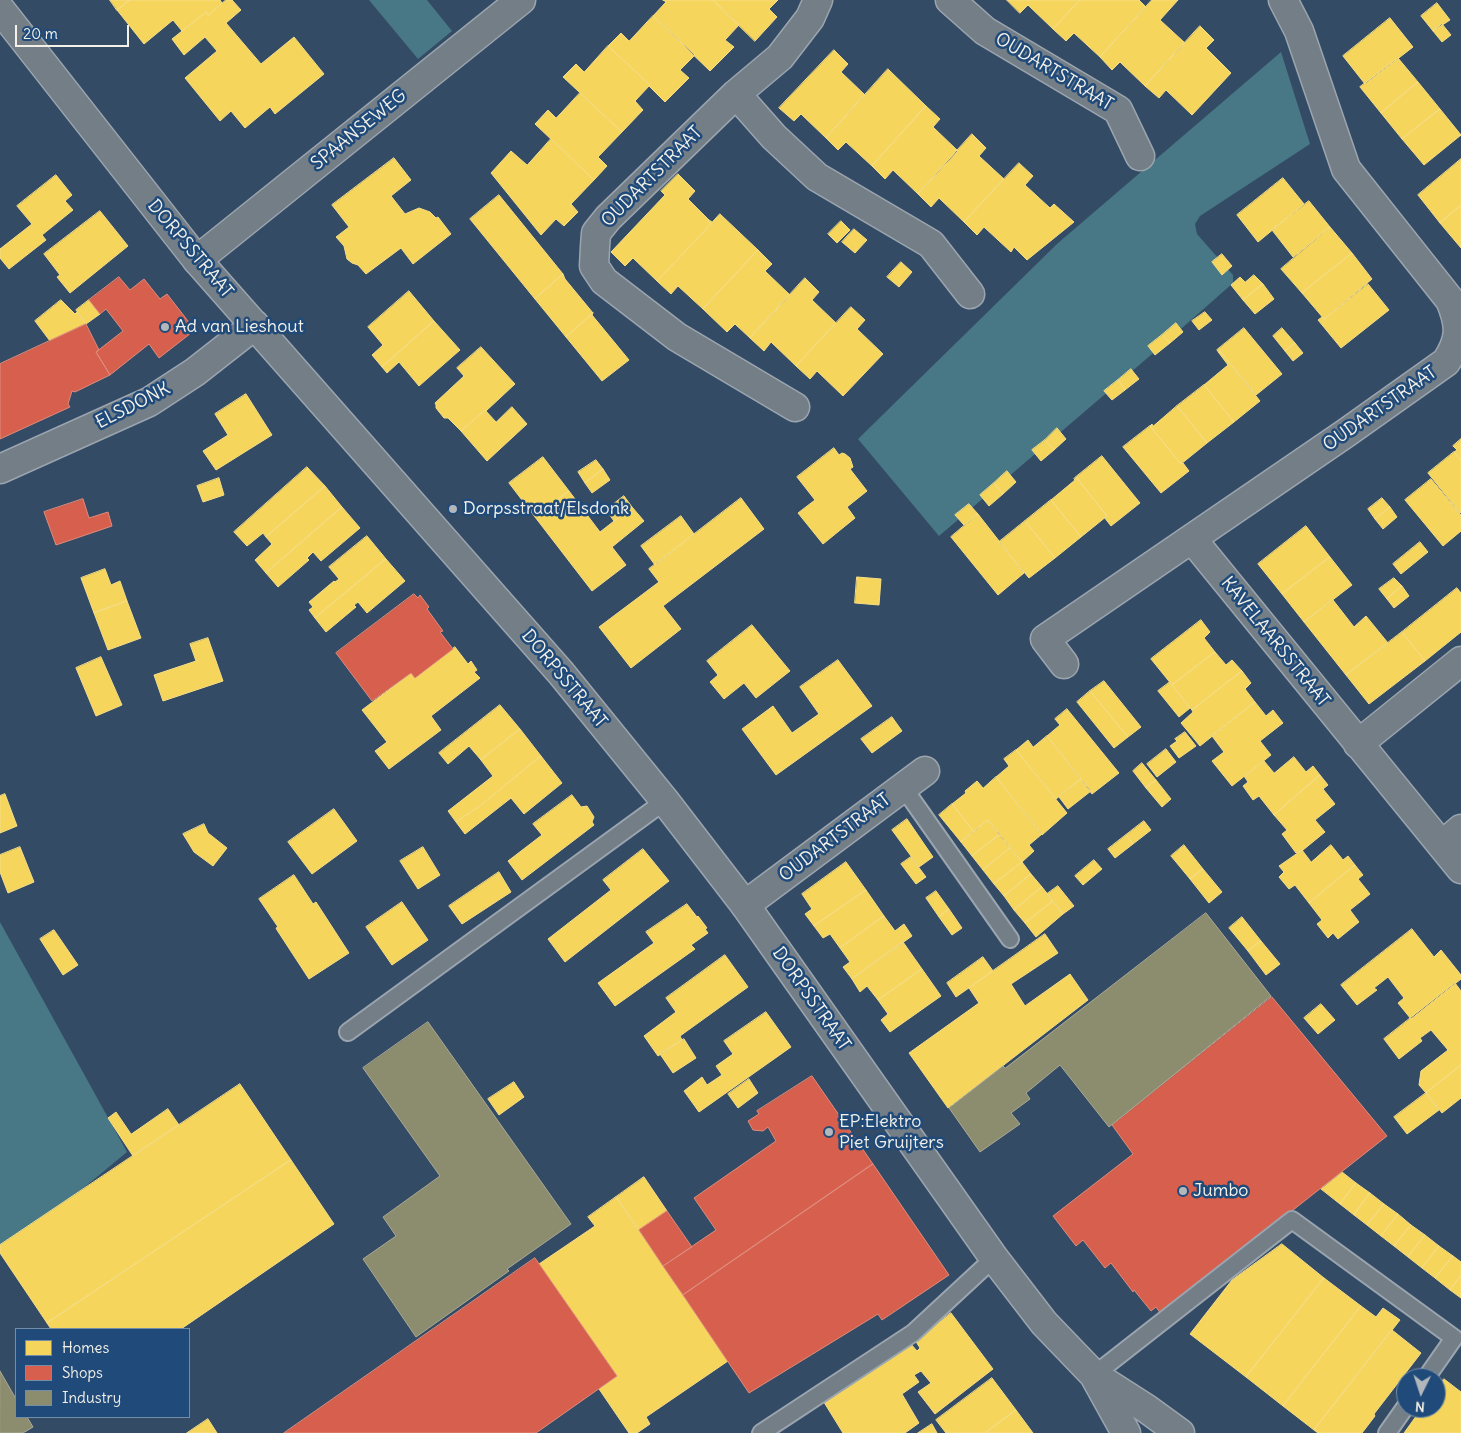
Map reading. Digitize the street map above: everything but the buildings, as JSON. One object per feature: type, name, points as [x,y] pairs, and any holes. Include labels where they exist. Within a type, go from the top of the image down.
[{"type":"street","name":"SPAANSEWEG","points":[[196,260],[521,0]]},
{"type":"street","name":"OUDARTSTRAAT","points":[[794,407],[677,337],[604,281],[594,266],[596,233],[608,218],[736,94],[780,57],[810,18],[818,0]]},
{"type":"street","name":"OUDARTSTRAAT","points":[[950,0],[985,30],[1118,110],[1140,156]]},
{"type":"street","name":"OUDARTSTRAAT","points":[[1064,664],[1045,639],[1446,362],[1456,348],[1460,332],[1459,317],[1450,300],[1346,170],[1299,31],[1283,0]]},
{"type":"street","name":"DORPSSTRAAT","points":[[0,9],[196,260],[256,325],[561,673],[665,801],[745,905],[994,1258],[1044,1323],[1094,1375],[1180,1433]]},
{"type":"street","points":[[736,94],[774,136],[816,177],[931,244],[970,294]]},
{"type":"street","name":"ELSDONK","points":[[0,469],[148,402],[195,372],[256,325]]},
{"type":"street","name":"KAVELAARSSTRAAT","points":[[1192,539],[1358,744],[1451,837],[1461,869]]},
{"type":"street","points":[[1358,744],[1461,661]]},
{"type":"street","name":"OUDARTSTRAAT","points":[[745,905],[925,771]]},
{"type":"street","name":"DORPSSTRAAT","points":[[1094,1375],[1126,1433]]},
{"type":"lane","points":[[903,787],[1010,939]]},
{"type":"lane","points":[[348,1032],[665,801]]},
{"type":"lane","points":[[1094,1375],[1292,1220],[1454,1338],[1433,1368]]},
{"type":"lane","points":[[761,1433],[914,1333],[994,1258]]},
{"type":"lane","points":[[1387,1433],[1398,1418]]},
{"type":"shaded area","points":[[369,0],[427,0],[452,31],[418,59]]},
{"type":"shaded area","points":[[1281,52],[1310,144],[1200,216],[1195,224],[1197,234],[1233,275],[1233,283],[939,536],[858,439],[1058,243]]},
{"type":"shaded area","points":[[0,922],[127,1152],[22,1239],[0,1253]]},
{"type":"place","name":"Ad van Lieshout","points":[[165,327]]},
{"type":"place","name":"Dorpsstraat/Elsdonk","points":[[453,509]]},
{"type":"place","name":"EP:Elektro Piet Gruijters","points":[[829,1132]]},
{"type":"place","name":"Jumbo","points":[[1183,1191]]}]
